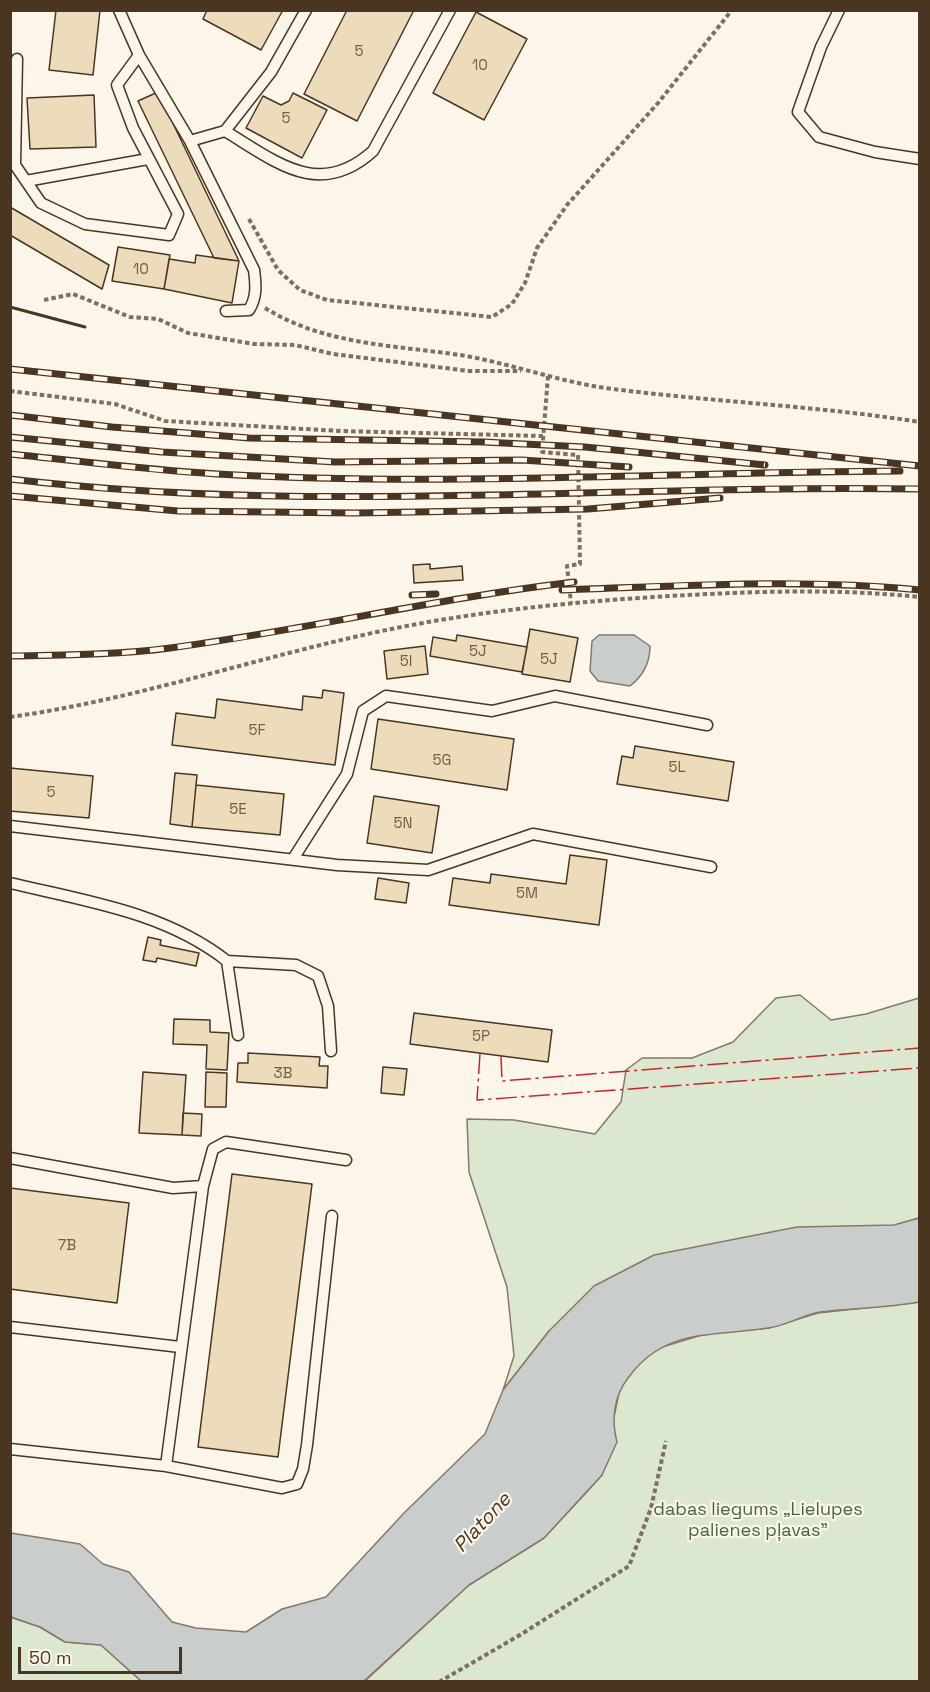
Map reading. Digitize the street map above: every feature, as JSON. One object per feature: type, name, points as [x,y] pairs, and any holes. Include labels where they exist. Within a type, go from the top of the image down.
[{"type":"lane","points":[[119,10],[139,55],[190,141],[254,270],[255,302],[249,310],[226,310]]},
{"type":"lane","points":[[190,141],[225,131],[271,72],[306,10]]},
{"type":"lane","points":[[225,131],[295,172],[329,173],[359,164],[373,151],[450,10]]},
{"type":"lane","points":[[839,10],[821,47],[798,112],[819,137],[875,152],[920,159]]},
{"type":"lane","points":[[17,59],[15,165],[41,203],[86,224],[169,235],[178,214],[133,128],[117,85],[139,55]]},
{"type":"lane","points":[[26,181],[148,159]]},
{"type":"lane","points":[[293,859],[347,774],[363,711],[386,696],[492,711],[555,696],[707,725]]},
{"type":"lane","points":[[10,826],[293,859],[428,870],[533,834],[711,867]]},
{"type":"lane","points":[[10,883],[139,914],[202,941],[227,961],[296,965],[318,976],[328,1006],[331,1051]]},
{"type":"lane","points":[[227,961],[238,1035]]},
{"type":"lane","points":[[166,1466],[203,1186],[213,1149],[226,1142],[346,1160]]},
{"type":"lane","points":[[10,1158],[173,1188],[203,1186]]},
{"type":"lane","points":[[10,1449],[166,1466],[282,1488],[297,1484],[303,1469],[307,1445],[332,1216]]},
{"type":"lane","points":[[10,1327],[180,1347]]},
{"type":"path","points":[[243,209],[278,270],[300,290],[327,300],[492,317],[512,304],[525,283],[537,248],[567,205],[658,103],[732,10]]},
{"type":"path","points":[[44,300],[73,294],[130,317],[158,319],[188,333],[254,344],[295,345],[333,354],[469,371],[528,371]]},
{"type":"path","points":[[255,302],[288,322],[346,340],[450,354],[611,389],[920,422]]},
{"type":"path","points":[[548,376],[542,452],[578,455],[580,564],[567,566],[571,603]]},
{"type":"path","points":[[10,392],[115,404],[165,422],[340,431],[543,436]]},
{"type":"path","points":[[10,717],[72,708],[412,625],[571,603],[787,590],[834,590],[920,597]]},
{"type":"path","points":[[439,1682],[520,1635],[629,1566],[651,1508],[666,1441]]},
{"type":"green space","points":[[800,995],[831,1020],[866,1014],[919,998],[919,1218],[549,1331],[503,1390],[514,1356],[507,1287],[469,1172],[467,1119],[514,1120],[595,1134],[621,1102],[626,1070],[642,1058],[692,1058],[733,1042],[776,998]]},
{"type":"green space","name":"dabas liegums „Lielupes palienes pļavas”","points":[[919,1302],[919,1681],[364,1682],[469,1585],[544,1538],[602,1475],[620,1388],[639,1363],[659,1348],[705,1334],[769,1328],[818,1313]]},
{"type":"green space","points":[[10,1617],[40,1627],[65,1642],[101,1645],[141,1681],[11,1681]]},
{"type":"water","points":[[599,635],[634,635],[650,646],[645,668],[630,686],[598,681],[590,671],[592,641]]},
{"type":"water","name":"Platone","points":[[919,1218],[919,1302],[820,1312],[775,1327],[691,1337],[658,1350],[642,1362],[623,1385],[617,1400],[614,1425],[617,1442],[602,1475],[544,1538],[469,1585],[364,1681],[141,1681],[101,1645],[65,1642],[40,1627],[11,1617],[11,1533],[80,1544],[103,1564],[129,1572],[172,1622],[196,1628],[246,1632],[282,1609],[326,1597],[405,1512],[485,1434],[503,1390],[549,1331],[594,1286],[654,1255],[797,1227],[894,1225]]},
{"type":"building","points":[[56,10],[100,10],[93,75],[49,70]]},
{"type":"building","points":[[207,10],[283,10],[261,50],[203,19]]},
{"type":"building","points":[[347,10],[414,10],[357,121],[304,94]]},
{"type":"building","points":[[476,12],[527,39],[484,120],[433,93]]},
{"type":"building","points":[[158,92],[239,261],[214,258],[138,101]]},
{"type":"building","points":[[293,93],[327,110],[302,158],[246,128],[263,96],[281,105],[289,101]]},
{"type":"building","points":[[94,95],[96,147],[30,149],[27,98]]},
{"type":"building","points":[[10,207],[109,265],[102,289],[10,235]]},
{"type":"building","points":[[118,247],[170,255],[164,289],[112,281]]},
{"type":"building","points":[[196,255],[239,261],[232,303],[164,289],[169,259],[195,263]]},
{"type":"building","points":[[430,564],[430,569],[462,566],[463,580],[414,583],[413,565]]},
{"type":"building","points":[[530,629],[578,638],[570,682],[522,674]]},
{"type":"building","points":[[457,635],[527,647],[522,672],[430,656],[433,637],[456,641]]},
{"type":"building","points":[[425,646],[428,674],[387,679],[384,651]]},
{"type":"building","points":[[323,690],[344,693],[335,765],[172,745],[176,713],[215,718],[217,699],[302,710],[303,696],[322,698]]},
{"type":"building","points":[[378,719],[514,739],[507,790],[371,769]]},
{"type":"building","points":[[635,746],[734,762],[728,801],[617,784],[622,756],[633,758]]},
{"type":"building","points":[[10,768],[93,776],[89,818],[10,811]]},
{"type":"building","points":[[175,773],[197,775],[192,827],[170,824]]},
{"type":"building","points":[[196,785],[284,794],[280,835],[192,827]]},
{"type":"building","points":[[374,796],[439,806],[432,853],[367,843]]},
{"type":"building","points":[[570,855],[607,860],[599,925],[449,905],[453,878],[490,883],[491,874],[566,884]]},
{"type":"building","points":[[378,878],[409,883],[406,903],[375,899]]},
{"type":"building","points":[[148,937],[161,940],[160,945],[199,953],[196,966],[157,958],[156,962],[143,960]]},
{"type":"building","points":[[414,1013],[552,1030],[548,1062],[410,1044]]},
{"type":"building","points":[[174,1019],[210,1020],[210,1032],[229,1033],[227,1070],[206,1069],[207,1045],[173,1044]]},
{"type":"building","points":[[248,1053],[320,1057],[319,1066],[328,1066],[327,1088],[237,1082],[238,1063],[248,1063]]},
{"type":"building","points":[[383,1067],[407,1069],[404,1095],[381,1093]]},
{"type":"building","points":[[143,1072],[186,1075],[182,1135],[139,1133]]},
{"type":"building","points":[[206,1072],[227,1073],[226,1107],[205,1107]]},
{"type":"building","points":[[183,1113],[202,1114],[201,1136],[182,1135]]},
{"type":"building","points":[[232,1174],[312,1184],[278,1457],[198,1447]]},
{"type":"building","points":[[10,1188],[129,1203],[117,1303],[10,1289]]},
{"type":"railway","points":[[10,369],[920,466]]},
{"type":"railway","points":[[10,415],[112,427],[249,438],[483,442],[585,447],[765,465]]},
{"type":"railway","points":[[10,437],[162,452],[335,462],[522,460],[629,467]]},
{"type":"railway","points":[[10,454],[139,468],[302,478],[559,478],[900,471]]},
{"type":"railway","points":[[10,479],[123,490],[351,497],[692,490],[920,489]]},
{"type":"railway","points":[[10,496],[178,511],[356,513],[588,509],[720,498]]},
{"type":"railway","points":[[10,656],[70,655],[170,648],[574,582]]},
{"type":"railway","points":[[562,590],[785,584],[830,584],[920,590]]},
{"type":"railway","points":[[412,595],[436,594]]},
{"type":"wall","points":[[10,307],[85,327]]},
{"type":"power","points":[[501,1056],[502,1081],[920,1048]]},
{"type":"power","points":[[480,1053],[477,1100],[920,1068]]}]
